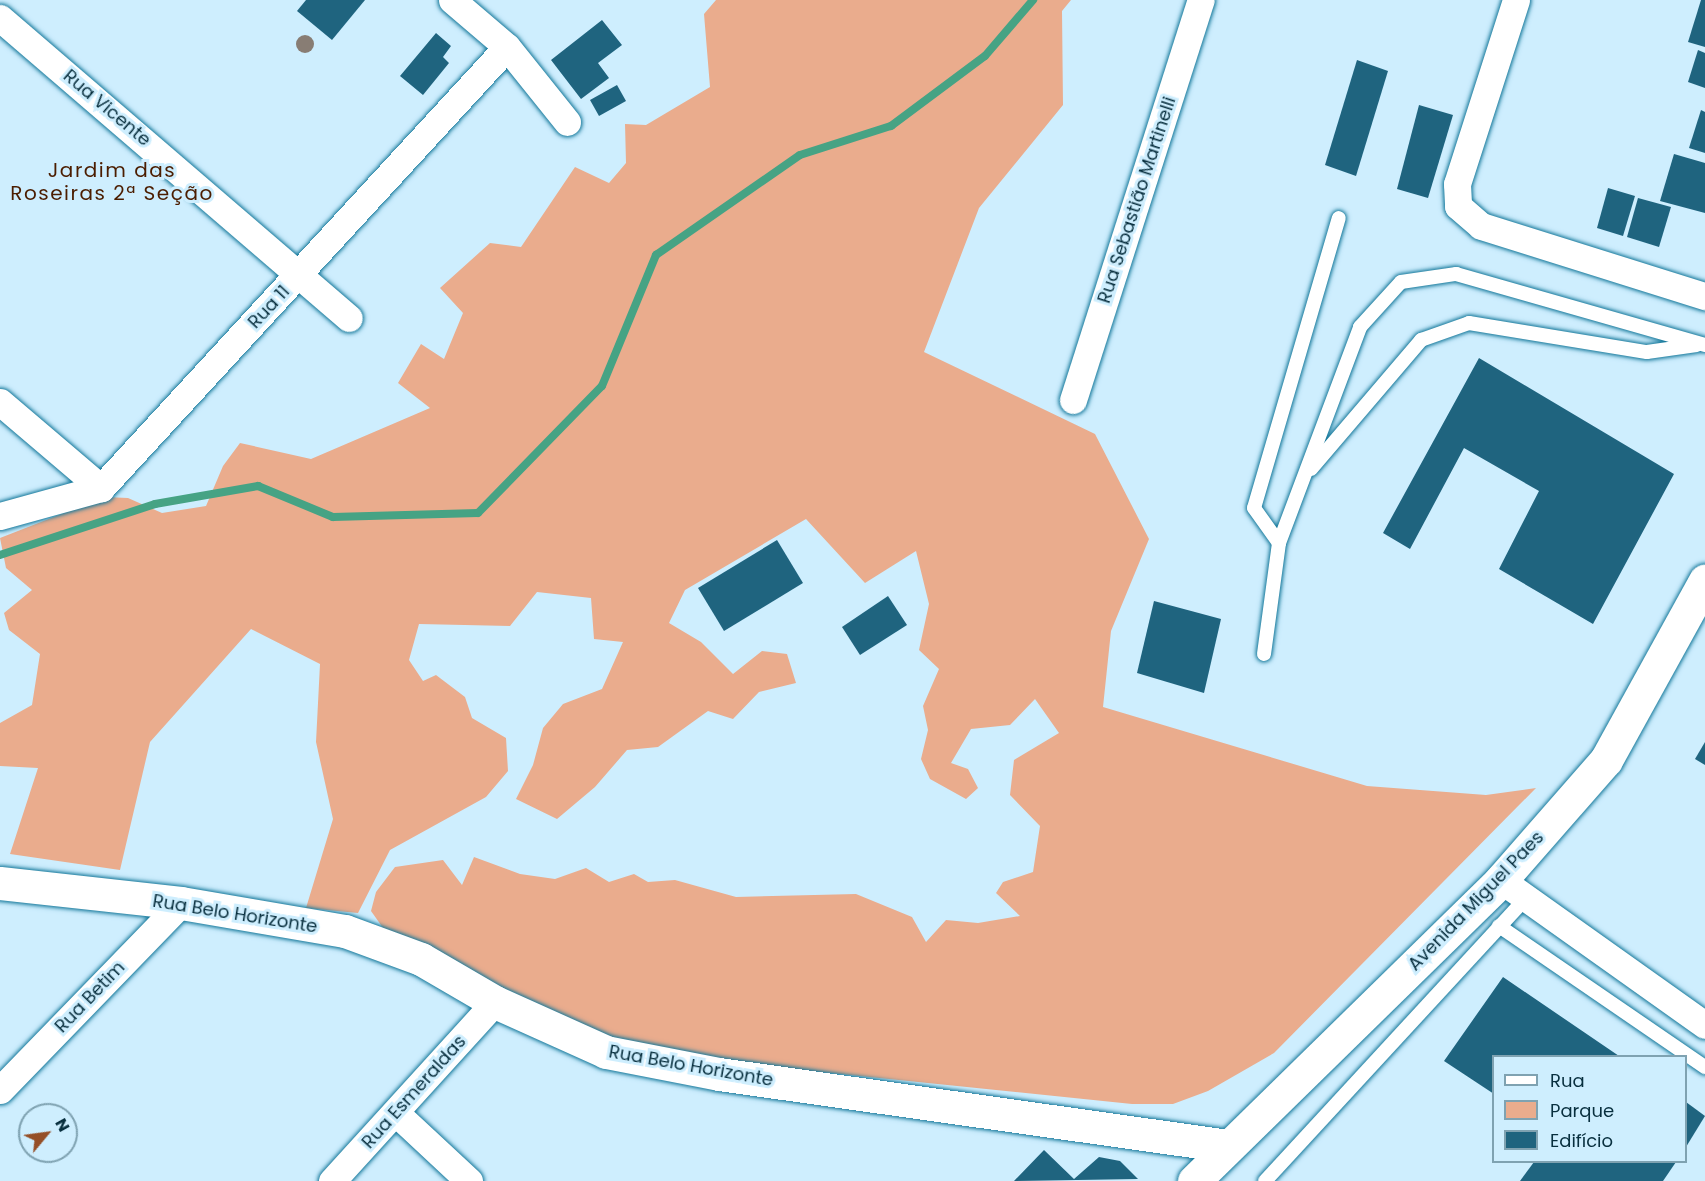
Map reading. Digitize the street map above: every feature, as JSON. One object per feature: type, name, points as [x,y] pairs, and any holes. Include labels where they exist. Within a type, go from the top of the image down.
[{"type":"street","points":[[452,0],[507,47],[567,122]]},
{"type":"street","name":"Rua Sebastião Martinelli","points":[[1073,400],[1201,0]]},
{"type":"street","points":[[1516,0],[1457,184],[1458,206],[1481,226],[1705,296]]},
{"type":"street","name":"Rua Vicente","points":[[0,18],[301,273],[349,318]]},
{"type":"street","name":"Rua 11","points":[[101,488],[507,47]]},
{"type":"street","points":[[0,402],[101,488]]},
{"type":"street","points":[[0,516],[101,488]]},
{"type":"street","name":"Avenida Miguel Paes","points":[[1194,1181],[1228,1146],[1513,890],[1606,760],[1705,581]]},
{"type":"street","name":"Rua Belo Horizonte","points":[[0,883],[181,903],[345,931],[421,959],[495,1002],[606,1052],[731,1075],[1228,1146]]},
{"type":"street","points":[[1513,890],[1705,1025]]},
{"type":"street","name":"Rua Betim","points":[[0,1090],[181,903]]},
{"type":"street","name":"Rua Esmeraldas","points":[[332,1181],[495,1002]]},
{"type":"street","points":[[396,1113],[469,1181]]},
{"type":"lane","points":[[1279,543],[1254,508],[1340,218]]},
{"type":"lane","points":[[1264,654],[1279,543],[1360,327],[1401,282],[1456,274],[1704,345]]},
{"type":"lane","points":[[1303,478],[1421,340],[1469,323],[1647,352],[1704,345]]},
{"type":"lane","points":[[1265,1181],[1499,926],[1513,890]]},
{"type":"lane","points":[[1499,926],[1705,1067]]},
{"type":"green space","points":[[716,0],[1071,0],[1062,11],[1063,105],[979,208],[924,352],[1095,434],[1149,539],[1111,631],[1103,707],[1367,786],[1486,795],[1536,788],[1274,1053],[1208,1091],[1173,1104],[1132,1104],[733,1063],[613,1043],[388,935],[371,911],[376,892],[395,867],[443,860],[462,885],[474,857],[520,874],[555,879],[586,868],[609,882],[634,874],[648,882],[675,880],[736,897],[856,894],[912,917],[926,942],[946,920],[978,923],[1020,916],[996,893],[1003,882],[1033,872],[1040,826],[1010,795],[1014,760],[1059,733],[1035,699],[1010,725],[971,729],[951,763],[968,769],[978,788],[966,799],[930,779],[921,759],[928,730],[923,706],[939,669],[919,650],[929,604],[916,551],[865,583],[806,519],[685,590],[669,623],[701,642],[733,674],[762,651],[787,654],[796,683],[759,692],[733,719],[708,711],[658,747],[627,750],[595,787],[557,819],[516,799],[533,765],[543,728],[563,704],[602,689],[623,642],[594,639],[591,598],[537,592],[510,626],[419,624],[409,660],[423,681],[436,675],[465,697],[472,718],[506,738],[508,771],[486,797],[390,850],[358,913],[306,908],[333,819],[316,742],[320,664],[251,629],[150,742],[120,870],[10,854],[38,768],[0,766],[0,723],[32,705],[40,654],[9,630],[4,613],[32,590],[6,568],[0,538],[105,497],[128,498],[162,513],[206,506],[223,466],[240,443],[311,459],[430,408],[398,383],[421,344],[444,359],[463,313],[440,288],[490,243],[521,247],[575,167],[609,183],[626,163],[625,124],[646,125],[710,87],[704,14]]},
{"type":"building","points":[[306,0],[365,0],[332,40],[297,11]]},
{"type":"building","points":[[1701,0],[1705,0],[1705,47],[1688,42]]},
{"type":"building","points":[[602,20],[622,45],[598,63],[609,78],[581,99],[551,60]]},
{"type":"building","points":[[436,33],[451,46],[443,57],[449,63],[423,95],[400,76]]},
{"type":"building","points":[[1698,50],[1705,53],[1705,88],[1688,82]]},
{"type":"building","points":[[1357,60],[1388,71],[1356,176],[1325,165]]},
{"type":"building","points":[[617,85],[626,101],[599,116],[590,100]]},
{"type":"building","points":[[1419,105],[1453,115],[1428,198],[1397,189]]},
{"type":"building","points":[[1701,110],[1705,112],[1705,153],[1689,148]]},
{"type":"building","points":[[1674,154],[1705,163],[1705,213],[1660,201]]},
{"type":"building","points":[[1608,188],[1635,196],[1623,236],[1597,228]]},
{"type":"building","points":[[1638,198],[1671,207],[1659,247],[1627,237]]},
{"type":"building","points":[[1479,358],[1674,474],[1593,624],[1499,569],[1539,491],[1464,448],[1410,549],[1383,533]]},
{"type":"building","points":[[777,540],[803,583],[724,631],[698,588]]},
{"type":"building","points":[[888,596],[907,625],[860,655],[842,627]]},
{"type":"building","points":[[1154,601],[1221,619],[1204,693],[1137,673]]},
{"type":"building","points":[[1705,742],[1705,765],[1695,759]]},
{"type":"building","points":[[1503,977],[1618,1055],[1492,1055],[1492,1093],[1444,1061]]},
{"type":"building","points":[[1687,1103],[1705,1116],[1687,1145]]},
{"type":"building","points":[[1044,1150],[1074,1179],[1099,1157],[1120,1161],[1138,1179],[1014,1181]]},
{"type":"building","points":[[1533,1163],[1675,1163],[1663,1181],[1520,1181]]},
{"type":"waterway","points":[[0,555],[155,504],[258,486],[333,517],[478,513],[602,386],[656,255],[800,155],[891,126],[985,56],[1033,0]]},
{"type":"district","name":"Jardim das Roseiras 2ª Seção","points":[[112,182]]}]
